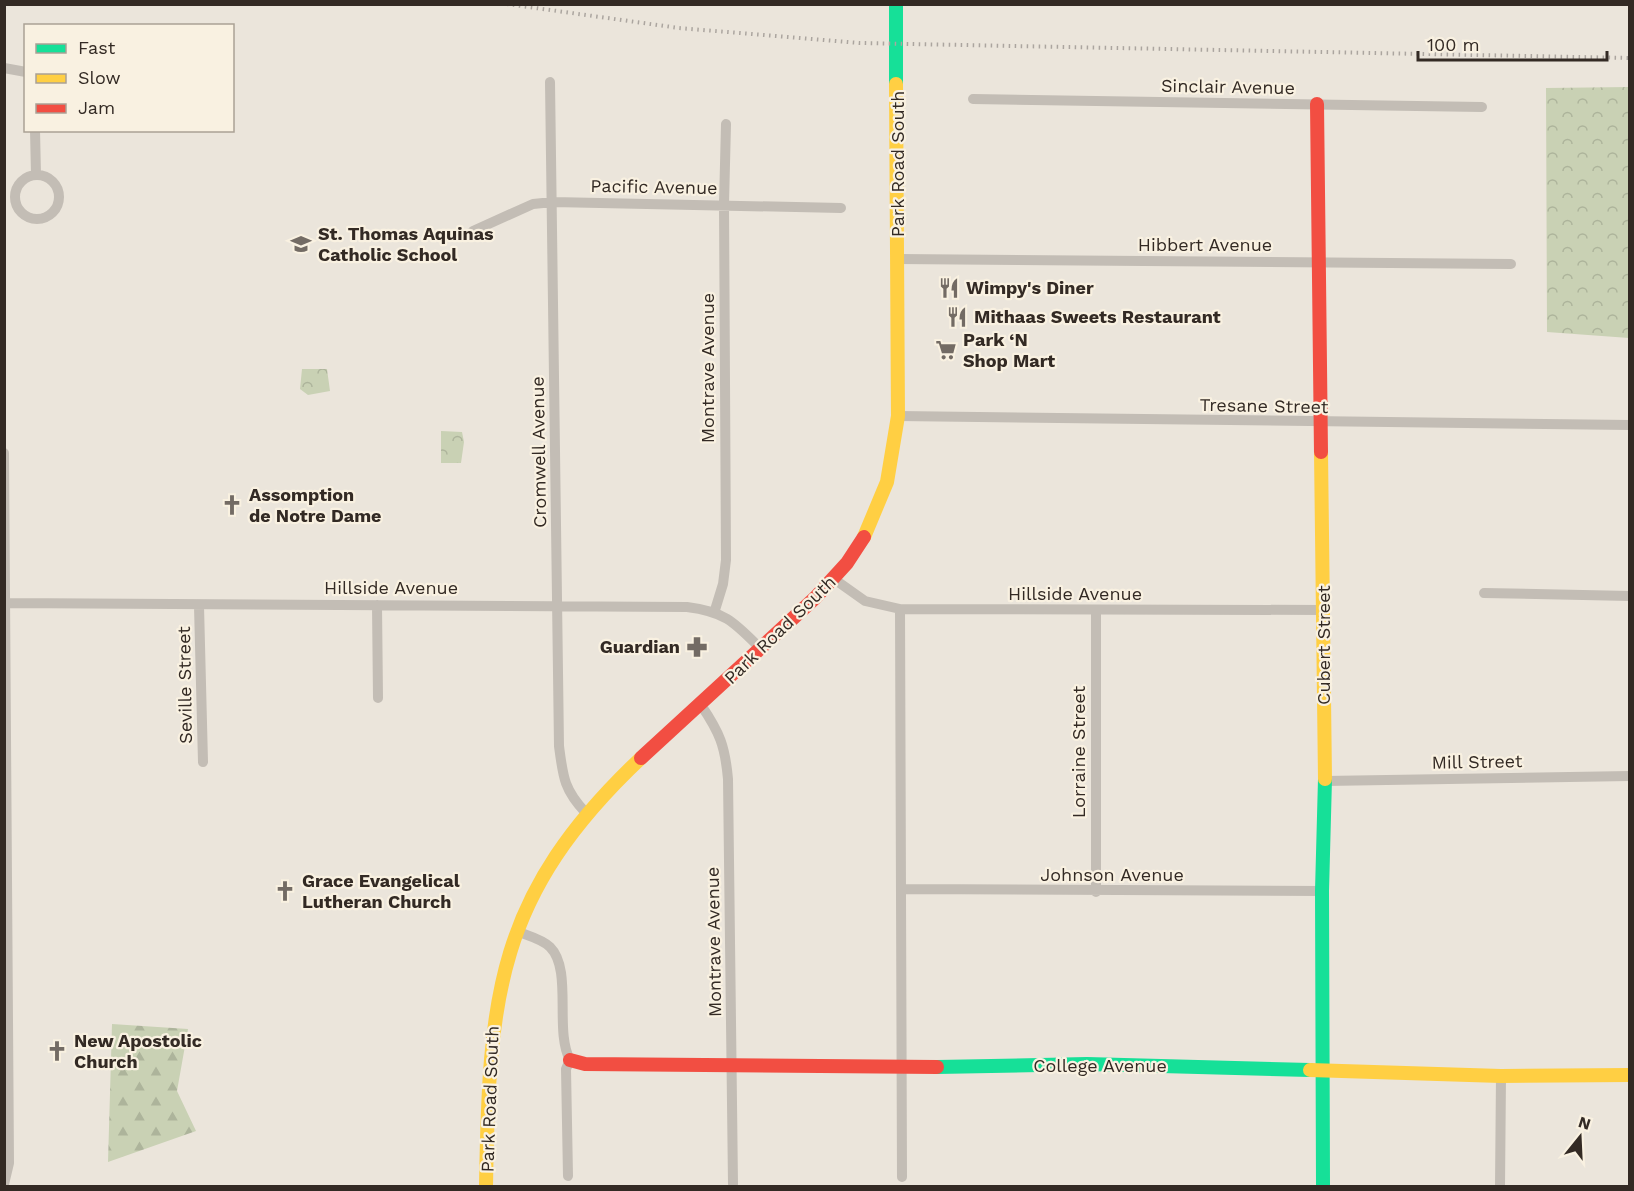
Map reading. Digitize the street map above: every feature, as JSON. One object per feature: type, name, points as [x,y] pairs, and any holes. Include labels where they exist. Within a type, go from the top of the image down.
[{"type":"street","name":"Park Road South","points":[[486,1186],[489,1046],[496,995],[516,931],[552,860],[586,813],[834,579],[867,529],[881,498],[893,455],[898,416],[896,4]]},
{"type":"street","points":[[4,68],[24,72]]},
{"type":"street","name":"Cromwell Avenue","points":[[550,82],[559,746],[563,780],[572,798],[586,813]]},
{"type":"street","name":"Sinclair Avenue","points":[[973,99],[1482,107]]},
{"type":"street","name":"Cubert Street","points":[[1317,104],[1325,781],[1322,891],[1325,1071],[1323,1186]]},
{"type":"street","name":"Montrave Avenue","points":[[715,610],[723,584],[726,560],[724,204],[726,124]]},
{"type":"street","points":[[35,132],[36,175]]},
{"type":"street","points":[[36,175],[53,182],[59,194],[57,207],[41,219],[27,217],[17,207],[15,200],[18,186],[28,176],[36,175]]},
{"type":"street","name":"Pacific Avenue","points":[[473,231],[533,204],[553,202],[841,208]]},
{"type":"street","name":"Hibbert Avenue","points":[[898,259],[1511,264]]},
{"type":"street","name":"Tresane Street","points":[[898,416],[1320,423],[1629,424]]},
{"type":"street","points":[[4,453],[6,1043],[9,1163],[4,1184]]},
{"type":"street","name":"Hillside Avenue","points":[[834,579],[865,601],[900,609],[1324,610]]},
{"type":"street","points":[[1484,592],[1629,596]]},
{"type":"street","name":"Hillside Avenue","points":[[6,603],[199,606],[557,604],[669,606],[715,610]]},
{"type":"street","points":[[377,605],[378,698]]},
{"type":"street","name":"Seville Street","points":[[199,606],[203,762]]},
{"type":"street","points":[[900,609],[902,1177]]},
{"type":"street","points":[[715,610],[761,649]]},
{"type":"street","name":"Lorraine Street","points":[[1096,611],[1096,892]]},
{"type":"street","name":"Montrave Avenue","points":[[700,705],[719,731],[725,748],[727,769],[733,1184]]},
{"type":"street","name":"Mill Street","points":[[1325,781],[1629,776]]},
{"type":"street","name":"Johnson Avenue","points":[[901,890],[1322,891]]},
{"type":"street","points":[[516,931],[550,947],[560,966],[563,1048],[570,1060],[566,1069],[568,1176]]},
{"type":"street","name":"College Avenue","points":[[570,1060],[585,1064],[902,1068],[1087,1064],[1501,1076],[1629,1075]]},
{"type":"street","points":[[1500,1186],[1501,1076]]},
{"type":"green space","points":[[1629,87],[1629,338],[1547,332],[1546,88]]},
{"type":"green space","points":[[302,369],[327,369],[330,391],[308,395],[300,389]]},
{"type":"green space","points":[[441,431],[462,432],[464,442],[461,463],[441,463]]},
{"type":"green space","points":[[112,1024],[188,1029],[177,1091],[196,1131],[108,1162]]},
{"type":"railway","points":[[507,4],[679,28],[860,43],[1630,58]]},
{"type":"traffic: fast","points":[[896,4],[896,84]]},
{"type":"traffic: fast","points":[[1323,1186],[1322,891],[1325,779]]},
{"type":"traffic: fast","points":[[937,1067],[1087,1064],[1310,1070]]},
{"type":"traffic: slow","points":[[864,537],[887,482],[898,416],[896,84]]},
{"type":"traffic: slow","points":[[1321,452],[1325,779]]},
{"type":"traffic: slow","points":[[486,1186],[491,1058],[498,1003],[510,952],[529,904],[556,856],[593,808],[641,758]]},
{"type":"traffic: slow","points":[[1310,1070],[1501,1076],[1630,1075]]},
{"type":"traffic: jam","points":[[1317,104],[1321,452]]},
{"type":"traffic: jam","points":[[641,758],[815,598],[847,563],[864,537]]},
{"type":"traffic: jam","points":[[570,1060],[585,1064],[937,1067]]},
{"type":"place","name":"St. Thomas Aquinas Catholic School","points":[[301,244]]},
{"type":"place","name":"Wimpy's Diner","points":[[949,288]]},
{"type":"place","name":"Mithaas Sweets Restaurant","points":[[957,317]]},
{"type":"place","name":"Park ‘N Shop Mart","points":[[946,350]]},
{"type":"place","name":"Assomption de Notre Dame","points":[[232,505]]},
{"type":"place","name":"Guardian","points":[[697,647]]},
{"type":"place","name":"Grace Evangelical Lutheran Church","points":[[285,891]]},
{"type":"place","name":"New Apostolic Church","points":[[57,1051]]}]
